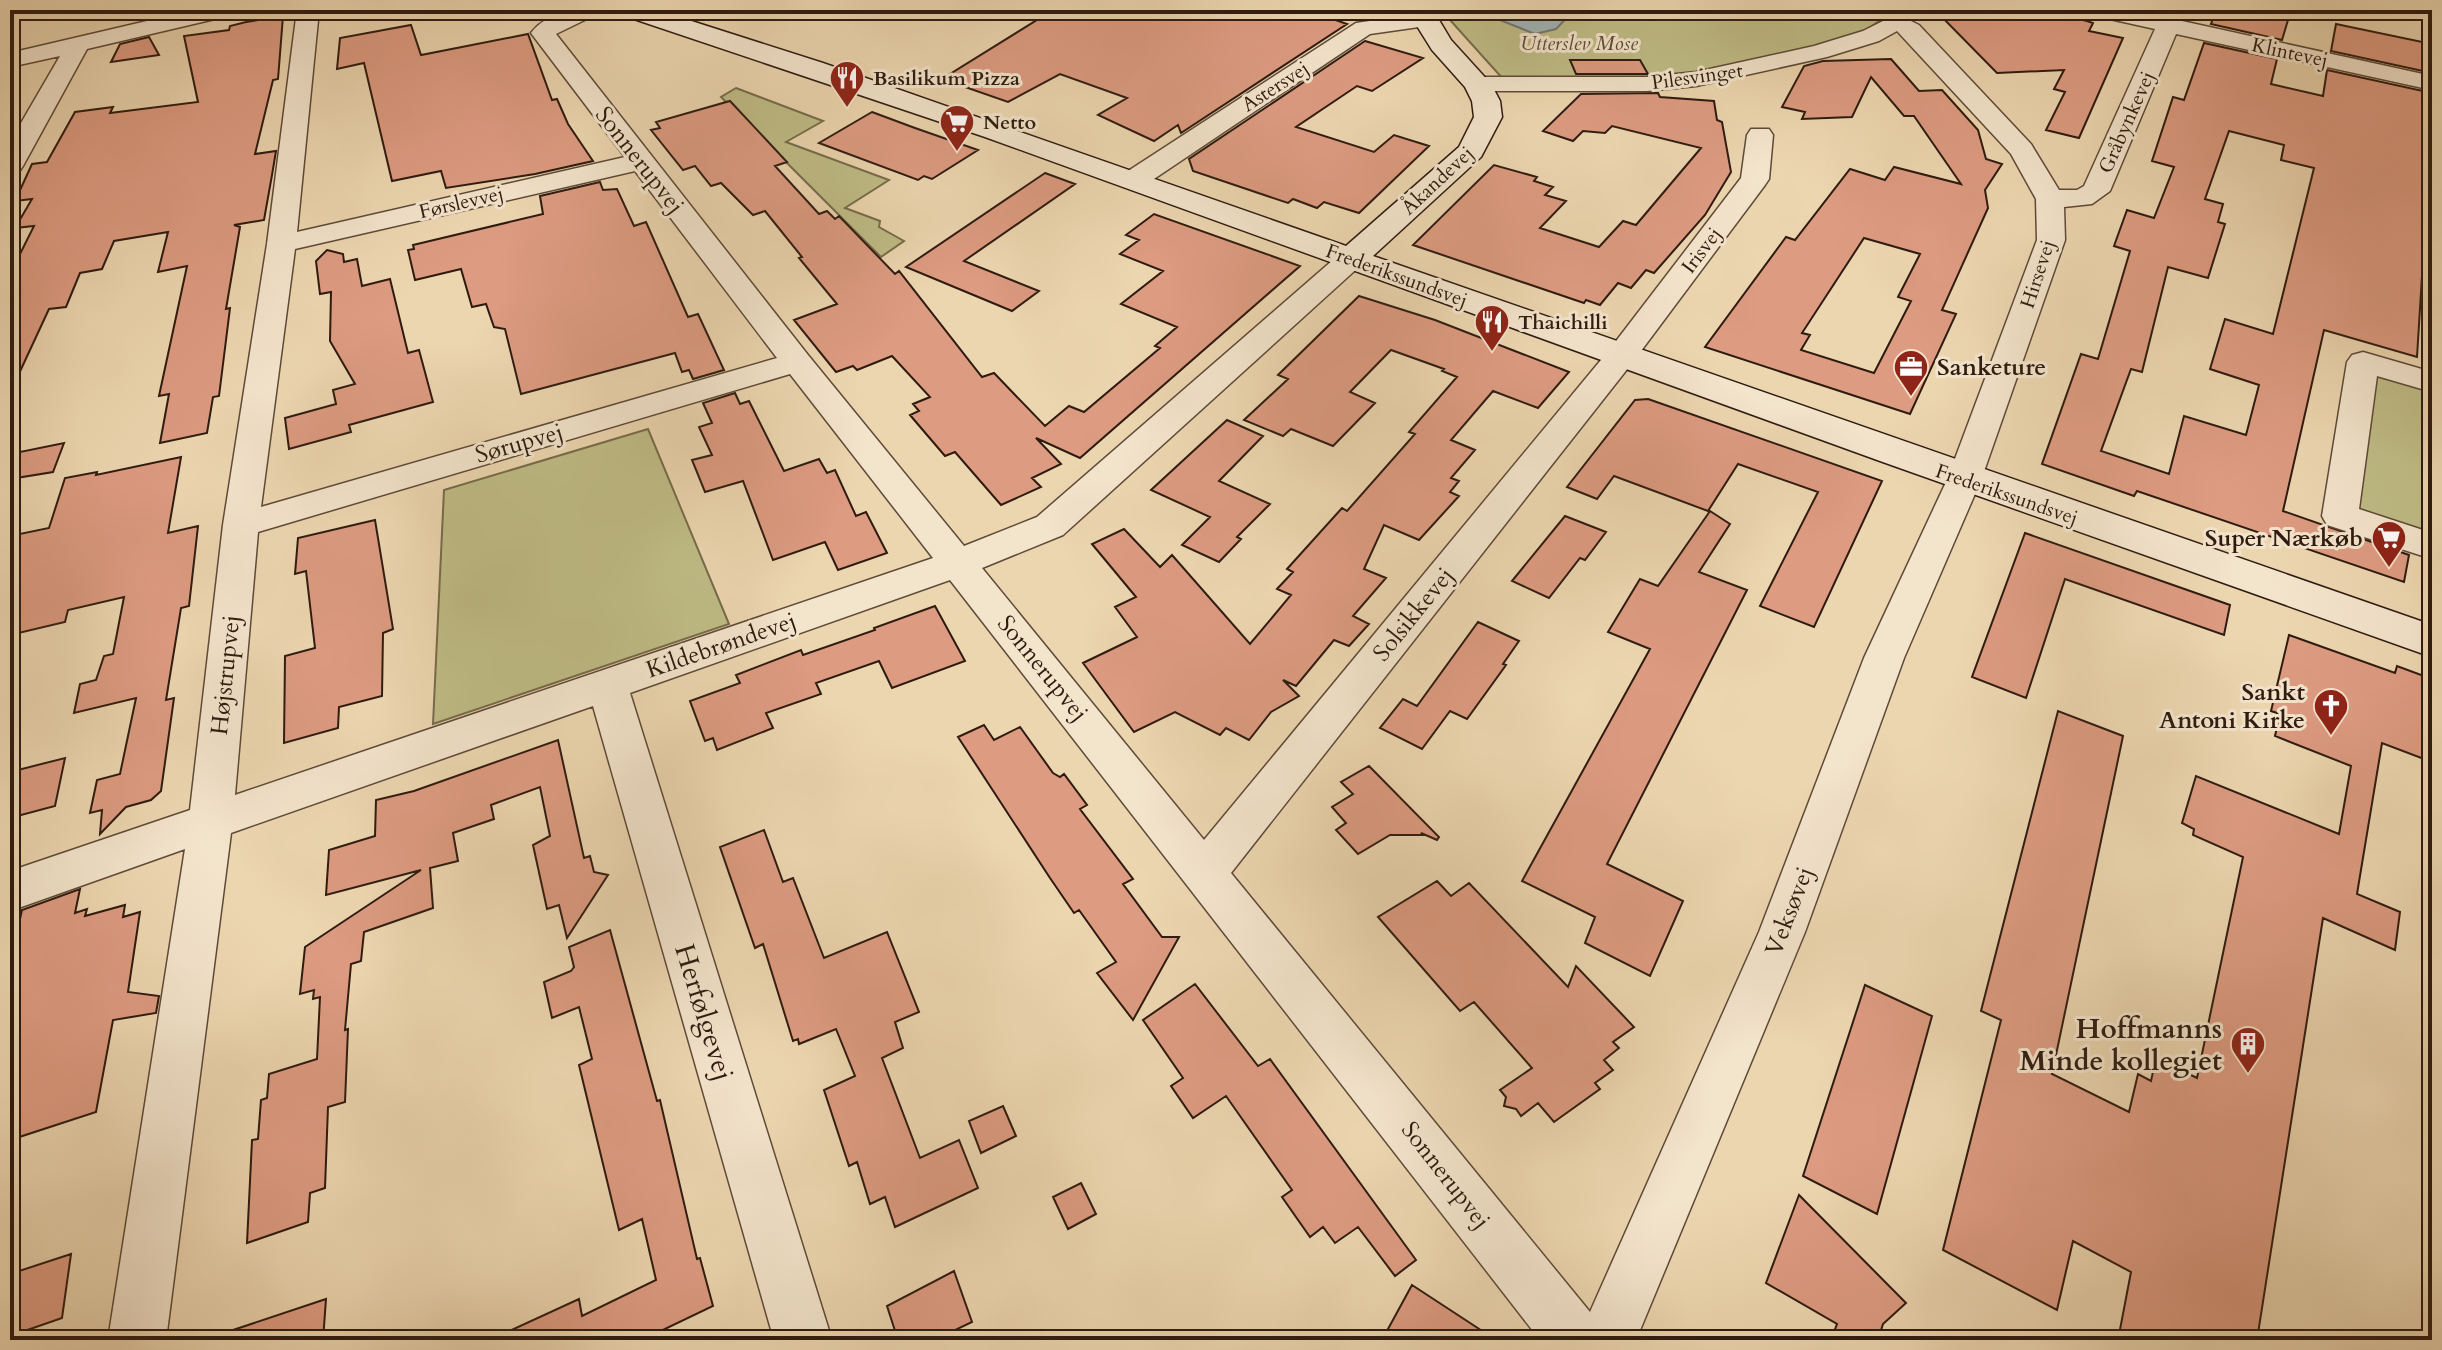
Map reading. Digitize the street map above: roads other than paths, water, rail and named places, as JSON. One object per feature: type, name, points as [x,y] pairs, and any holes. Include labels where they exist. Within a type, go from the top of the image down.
[{"type":"main road","name":"Frederikssundsvej","points":[[631,10],[728,39],[1135,179],[1964,480],[2432,641]]},
{"type":"main road","name":"Åkandevej","points":[[1351,259],[1471,151],[1488,117],[1486,101],[1477,84],[1441,44],[1423,15]]},
{"type":"street","points":[[10,60],[224,10]]},
{"type":"street","name":"Højstrupvej","points":[[137,1340],[211,821],[241,525],[281,244],[308,10]]},
{"type":"street","name":"Sonnerupvej","points":[[587,10],[550,26],[543,33],[797,362],[1576,1340]]},
{"type":"street","name":"Klintevej","points":[[2100,10],[2172,18],[2432,83]]},
{"type":"street","name":"Astersvej","points":[[1135,179],[1364,28],[1423,15]]},
{"type":"street","name":"Pilesvinget","points":[[1477,84],[1647,84],[1696,79],[1819,52],[1871,36],[1898,16]]},
{"type":"street","name":"Hirsevej","points":[[1898,16],[2022,150],[2050,199],[2051,240],[1964,480]]},
{"type":"street","name":"Gråbynkevej","points":[[2050,199],[2082,198],[2096,191],[2172,18]]},
{"type":"street","points":[[10,166],[77,46]]},
{"type":"street","name":"Irisvej","points":[[1621,356],[1755,179],[1760,135]]},
{"type":"street","name":"Førslevvej","points":[[281,244],[642,161]]},
{"type":"street","name":"Kildebrøndevej","points":[[10,891],[959,563],[1050,526],[1351,259]]},
{"type":"street","name":"Solsikkevej","points":[[1205,872],[1621,356]]},
{"type":"street","name":"Sørupvej","points":[[241,525],[797,362]]},
{"type":"street","points":[[2432,382],[2363,362],[2340,516],[2432,546]]},
{"type":"street","name":"Veksøvej","points":[[1607,1340],[1782,932],[1884,658],[1964,480]]},
{"type":"street","name":"Herfølgevej","points":[[607,685],[803,1340]]},
{"type":"water","points":[[1475,10],[1574,10],[1556,29],[1535,34]]},
{"type":"place","name":"Basilikum Pizza","points":[[847,109]]},
{"type":"place","name":"Netto","points":[[957,153]]},
{"type":"place","name":"Thaichilli","points":[[1492,353]]},
{"type":"place","name":"Sanketure","points":[[1911,398]]},
{"type":"place","name":"Super Nærkøb","points":[[2389,569]]},
{"type":"place","name":"Sankt Antoni Kirke","points":[[2331,737]]},
{"type":"place","name":"Hoffmanns Minde kollegiet","points":[[2248,1075]]},
{"type":"park label","name":"Utterslev Mose","points":[[1579,43]]}]
